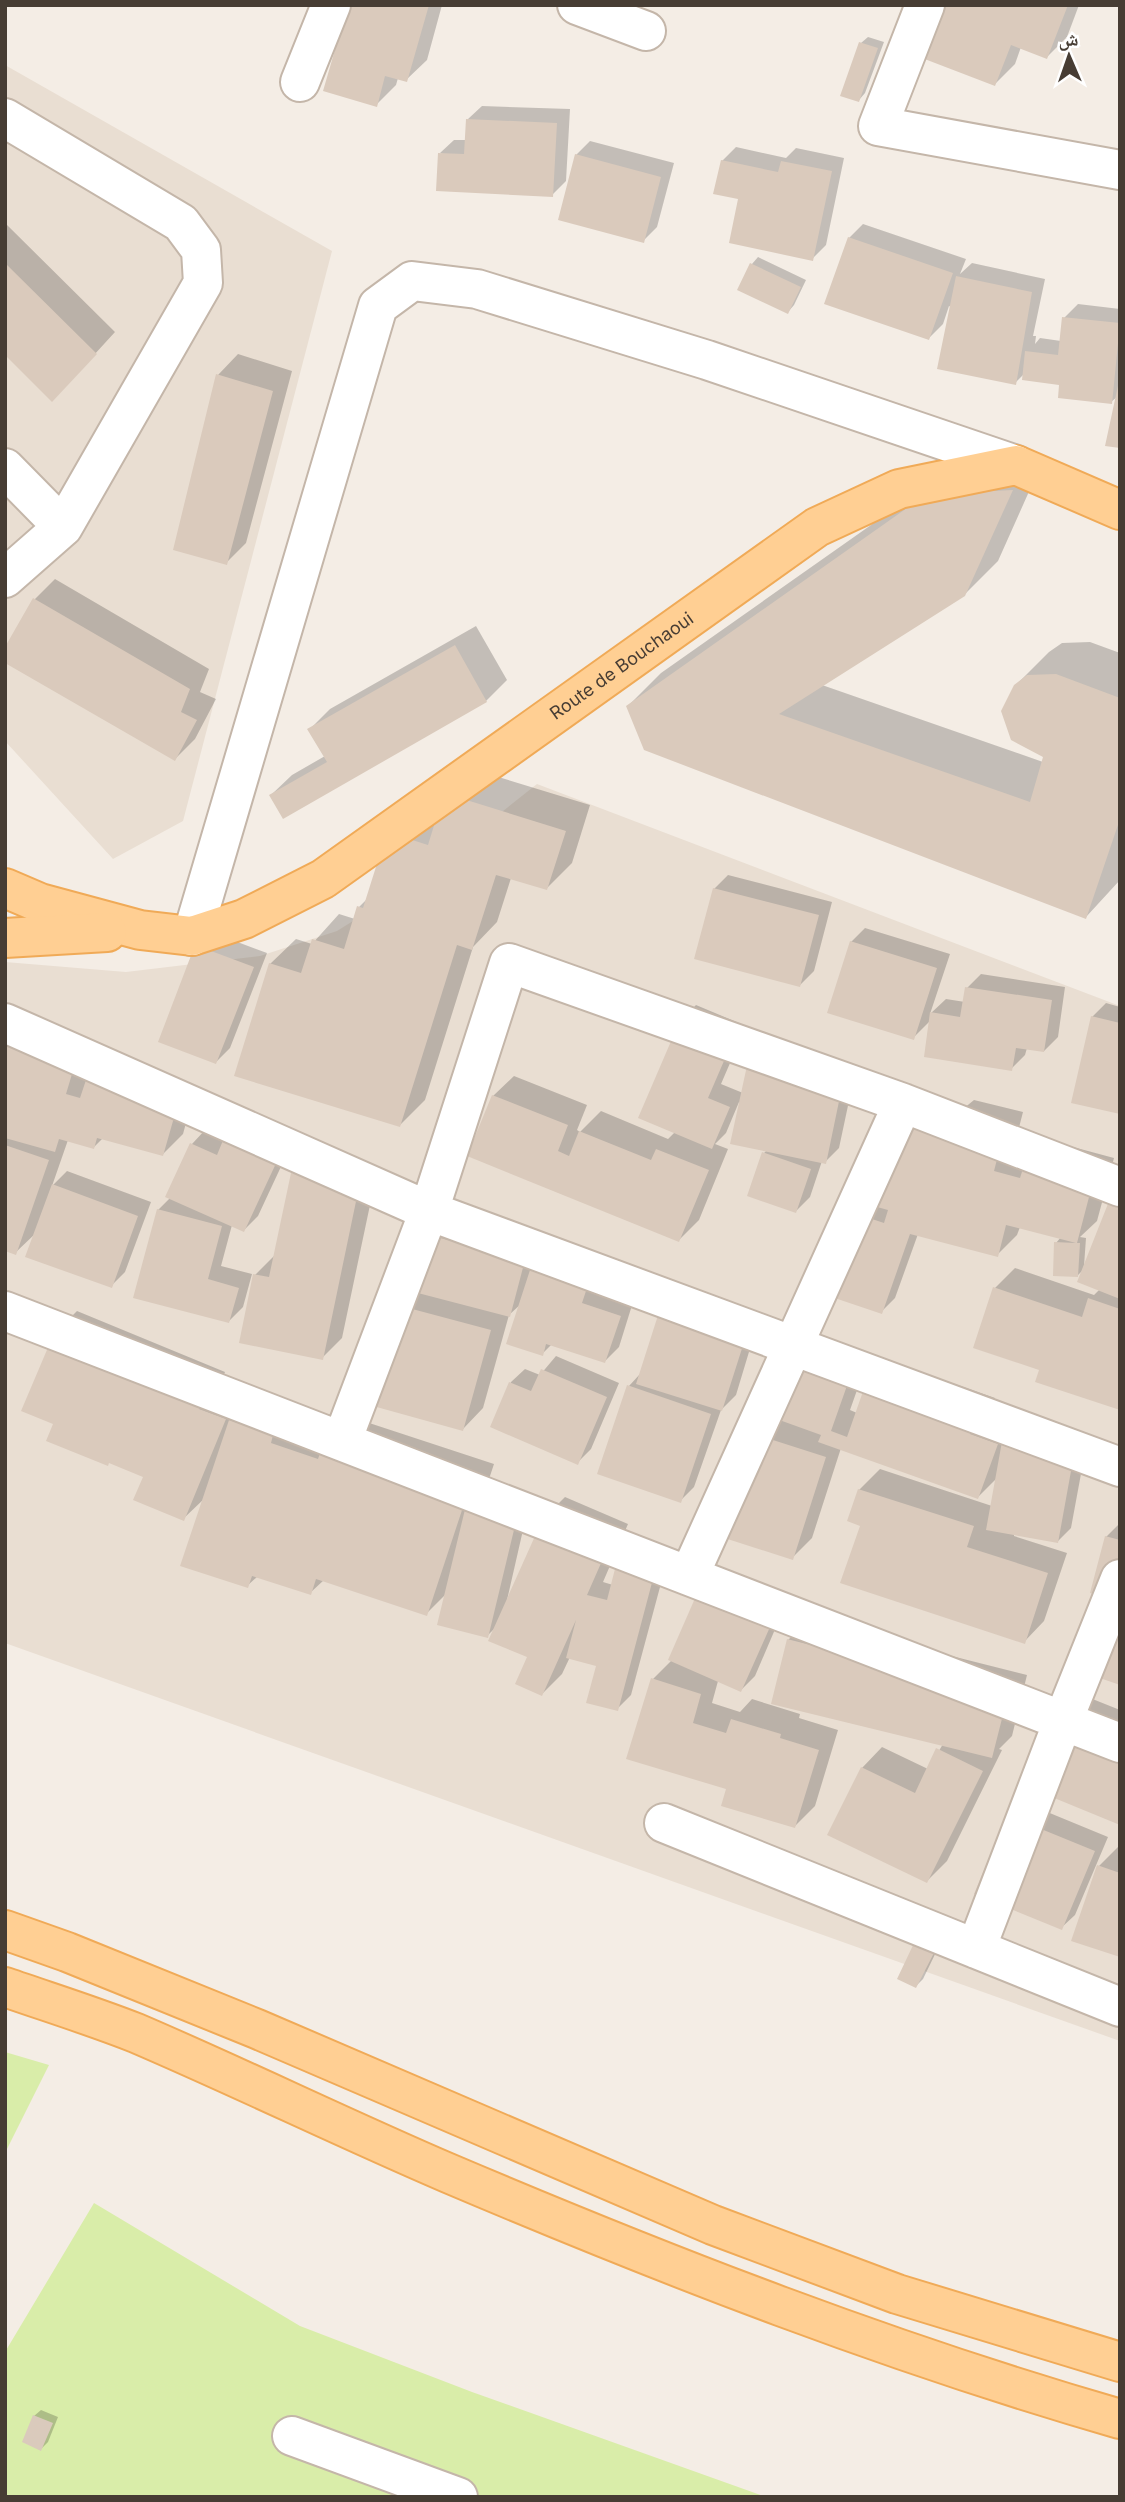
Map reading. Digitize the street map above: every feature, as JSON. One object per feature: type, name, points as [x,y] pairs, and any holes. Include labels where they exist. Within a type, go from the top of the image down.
[{"type":"main road","points":[[1016,465],[1120,510]]},
{"type":"main road","name":"Route de Bouchaoui","points":[[140,930],[191,936],[244,919],[323,879],[817,527],[899,489],[1016,465]]},
{"type":"main road","points":[[5,888],[40,903],[140,930]]},
{"type":"main road","points":[[5,938],[140,930]]},
{"type":"main road","points":[[5,1930],[67,1952],[257,2029],[713,2225],[897,2294],[1120,2362]]},
{"type":"main road","points":[[5,1987],[132,2032],[447,2172],[709,2279],[866,2337],[1120,2419]]},
{"type":"street","points":[[300,82],[331,5]]},
{"type":"street","points":[[577,5],[646,30]]},
{"type":"street","points":[[925,5],[878,126],[1120,170]]},
{"type":"street","points":[[5,118],[181,223],[201,250],[203,283],[63,527],[5,578]]},
{"type":"street","points":[[191,936],[378,306],[412,281],[477,289],[707,360],[1016,465]]},
{"type":"street","points":[[5,468],[63,527]]},
{"type":"street","points":[[342,1441],[429,1211],[509,963],[903,1103],[1120,1187]]},
{"type":"street","points":[[5,1023],[429,1211],[1120,1467]]},
{"type":"street","points":[[689,1576],[903,1103]]},
{"type":"street","points":[[5,1311],[1120,1743]]},
{"type":"street","points":[[976,1949],[1120,1579]]},
{"type":"street","points":[[664,1823],[1120,2007]]},
{"type":"street","points":[[292,2437],[457,2497]]},
{"type":"shaded area","points":[[5,65],[332,251],[183,821],[113,859],[5,741]]},
{"type":"shaded area","points":[[537,784],[1120,1006],[1120,2041],[5,1643],[5,962],[126,972],[260,956],[337,931],[409,886]]},
{"type":"green space","points":[[5,2052],[49,2065],[5,2153]]},
{"type":"green space","points":[[94,2203],[300,2326],[472,2392],[766,2497],[5,2497],[5,2352]]},
{"type":"building","points":[[348,5],[429,5],[407,82],[385,76],[377,107],[323,91]]},
{"type":"building","points":[[943,5],[1068,5],[1047,59],[1011,45],[995,86],[922,58]]},
{"type":"building","points":[[859,42],[878,48],[859,102],[840,96]]},
{"type":"building","points":[[466,119],[557,123],[553,197],[436,191],[438,153],[464,154]]},
{"type":"building","points":[[575,154],[661,177],[644,243],[558,220]]},
{"type":"building","points":[[721,160],[778,172],[781,161],[832,171],[813,261],[729,243],[738,199],[713,194]]},
{"type":"building","points":[[848,237],[953,273],[929,340],[824,304]]},
{"type":"building","points":[[5,263],[97,354],[52,402],[5,355]]},
{"type":"building","points":[[750,263],[801,287],[788,314],[737,290]]},
{"type":"building","points":[[956,276],[1032,292],[1016,385],[937,369]]},
{"type":"building","points":[[1062,317],[1120,323],[1112,404],[1058,398],[1059,385],[1022,380],[1025,351],[1058,355]]},
{"type":"building","points":[[216,374],[273,391],[227,565],[173,550]]},
{"type":"building","points":[[1120,381],[1120,448],[1105,446]]},
{"type":"building","points":[[1013,490],[965,596],[779,714],[1030,802],[1043,757],[1011,740],[1001,711],[1014,685],[1027,675],[1056,674],[1120,698],[1120,819],[1086,919],[644,750],[626,706],[907,508],[952,493]]},
{"type":"building","points":[[33,598],[190,689],[181,712],[197,720],[175,761],[5,663],[5,647]]},
{"type":"building","points":[[455,645],[487,702],[283,819],[269,795],[327,762],[307,729]]},
{"type":"building","points":[[444,793],[566,831],[547,890],[496,875],[472,950],[457,945],[400,1127],[234,1076],[269,963],[301,973],[312,939],[344,949],[357,906],[363,908],[387,832],[428,845]]},
{"type":"building","points":[[713,888],[819,915],[800,987],[694,959]]},
{"type":"building","points":[[850,941],[937,968],[914,1040],[827,1013]]},
{"type":"building","points":[[195,945],[254,967],[216,1064],[158,1042]]},
{"type":"building","points":[[965,987],[1052,1000],[1044,1052],[1016,1048],[1012,1071],[924,1057],[930,1012],[960,1017]]},
{"type":"building","points":[[1091,1016],[1120,1023],[1120,1114],[1071,1103]]},
{"type":"building","points":[[681,1018],[733,1040],[708,1098],[730,1107],[712,1149],[638,1118]]},
{"type":"building","points":[[5,1045],[75,1064],[66,1094],[80,1098],[87,1077],[177,1107],[163,1156],[97,1138],[94,1149],[59,1139],[55,1152],[5,1138]]},
{"type":"building","points":[[748,1061],[843,1082],[826,1164],[730,1144]]},
{"type":"building","points":[[492,1095],[568,1125],[558,1151],[569,1156],[579,1131],[651,1160],[656,1149],[709,1170],[679,1242],[467,1156]]},
{"type":"building","points":[[882,1116],[1004,1132],[994,1171],[1020,1178],[1026,1159],[1094,1178],[1077,1243],[1080,1243],[1078,1277],[1053,1276],[1054,1242],[1076,1243],[1006,1225],[998,1257],[910,1234],[882,1314],[811,1290],[839,1208],[884,1223],[888,1210],[859,1202]]},
{"type":"building","points":[[226,1133],[279,1157],[244,1232],[165,1197],[190,1143],[217,1155]]},
{"type":"building","points":[[5,1145],[49,1160],[16,1255],[5,1251]]},
{"type":"building","points":[[762,1152],[811,1169],[796,1213],[747,1196]]},
{"type":"building","points":[[291,1173],[359,1187],[323,1360],[239,1343],[253,1274],[269,1277]]},
{"type":"building","points":[[52,1184],[138,1216],[112,1288],[25,1257]]},
{"type":"building","points":[[1115,1186],[1120,1188],[1120,1299],[1077,1282]]},
{"type":"building","points":[[157,1209],[222,1226],[208,1279],[239,1288],[229,1323],[133,1298]]},
{"type":"building","points":[[429,1235],[525,1260],[510,1317],[414,1292]]},
{"type":"building","points":[[530,1270],[587,1288],[582,1303],[621,1316],[605,1363],[546,1344],[543,1356],[506,1344]]},
{"type":"building","points":[[993,1287],[1082,1317],[1088,1298],[1120,1309],[1120,1410],[1035,1382],[1039,1370],[973,1348]]},
{"type":"building","points":[[401,1306],[491,1330],[463,1431],[373,1406]]},
{"type":"building","points":[[660,1309],[746,1336],[722,1411],[636,1384]]},
{"type":"building","points":[[55,1331],[206,1392],[199,1409],[226,1419],[184,1521],[133,1500],[143,1477],[46,1441],[53,1424],[21,1411]]},
{"type":"building","points":[[781,1356],[849,1380],[831,1431],[847,1437],[867,1380],[976,1418],[970,1434],[998,1444],[978,1499],[818,1442],[821,1435],[760,1413]]},
{"type":"building","points":[[541,1369],[607,1397],[578,1465],[490,1427],[509,1382],[531,1391]]},
{"type":"building","points":[[627,1385],[711,1414],[681,1503],[597,1474]]},
{"type":"building","points":[[229,1420],[273,1435],[271,1443],[318,1459],[324,1441],[469,1489],[427,1616],[316,1579],[311,1595],[252,1576],[248,1588],[180,1566]]},
{"type":"building","points":[[745,1431],[826,1457],[793,1560],[712,1534]]},
{"type":"building","points":[[1003,1436],[1075,1449],[1058,1543],[986,1530]]},
{"type":"building","points":[[858,1489],[974,1526],[967,1547],[1048,1573],[1025,1644],[840,1583],[860,1526],[847,1521]]},
{"type":"building","points":[[468,1497],[519,1509],[488,1638],[437,1625]]},
{"type":"building","points":[[544,1516],[609,1545],[587,1595],[607,1600],[616,1565],[654,1575],[618,1711],[586,1703],[596,1666],[566,1658],[576,1620],[542,1696],[515,1684],[527,1657],[488,1641]]},
{"type":"building","points":[[1105,1536],[1120,1540],[1120,1601],[1090,1593]]},
{"type":"building","points":[[696,1596],[770,1627],[741,1692],[668,1660]]},
{"type":"building","points":[[1120,1604],[1120,1685],[1094,1676]]},
{"type":"building","points":[[787,1639],[1008,1695],[992,1758],[771,1704]]},
{"type":"building","points":[[651,1678],[701,1694],[693,1723],[726,1733],[731,1719],[781,1734],[780,1738],[819,1750],[795,1828],[721,1806],[726,1789],[626,1759]]},
{"type":"building","points":[[1053,1718],[1120,1746],[1120,1825],[1025,1786]]},
{"type":"building","points":[[936,1748],[983,1771],[927,1883],[827,1835],[861,1767],[915,1793]]},
{"type":"building","points":[[1007,1815],[1095,1851],[1062,1930],[974,1894]]},
{"type":"building","points":[[1097,1865],[1120,1873],[1120,1957],[1071,1941]]},
{"type":"building","points":[[915,1941],[935,1951],[916,1988],[897,1979]]},
{"type":"building","points":[[33,2415],[53,2423],[41,2451],[22,2442]]}]
